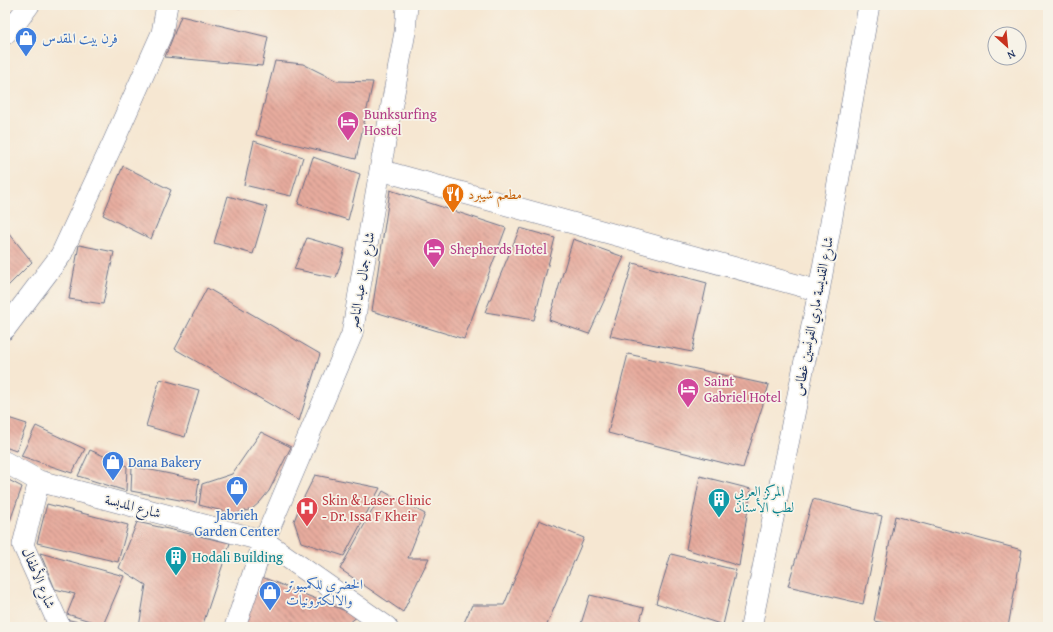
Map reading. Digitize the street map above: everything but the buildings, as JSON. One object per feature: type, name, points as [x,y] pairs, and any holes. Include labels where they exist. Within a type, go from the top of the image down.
[{"type":"street","points":[[5,34],[15,24],[29,5]]},
{"type":"street","points":[[5,329],[61,255],[162,33],[167,5]]},
{"type":"street","name":"شارع جمال عبد الناصر","points":[[235,627],[264,542],[352,334],[405,32],[406,5]]},
{"type":"street","name":"شارع القديسة ماري الفونسين غطاس","points":[[751,627],[819,291],[869,5]]},
{"type":"street","points":[[380,170],[819,291]]},
{"type":"street","name":"شارع المدبسة","points":[[5,462],[39,481],[264,542],[387,627]]},
{"type":"street","name":"شارع الأطفال","points":[[39,481],[23,545],[60,627]]},
{"type":"place","name":"فرن بيت المقدس","points":[[26,58]]},
{"type":"place","name":"Bunksurfing Hostel","points":[[348,142]]},
{"type":"place","name":"مطعم شيبرد","points":[[453,214]]},
{"type":"place","name":"Shepherds Hotel","points":[[434,268]]},
{"type":"place","name":"Saint Gabriel Hotel","points":[[688,408]]},
{"type":"place","name":"Dana Bakery","points":[[113,482]]},
{"type":"place","name":"Jabrieh Garden Center","points":[[237,506]]},
{"type":"place","name":"المركز العربي لطب الأسنان","points":[[719,518]]},
{"type":"place","name":"Skin & Laser Clinic - Dr. Issa F Kheir","points":[[307,528]]},
{"type":"place","name":"Hodali Building","points":[[176,576]]},
{"type":"place","name":"الخضري للكمبيوتر والالكترونيات","points":[[270,612]]}]
